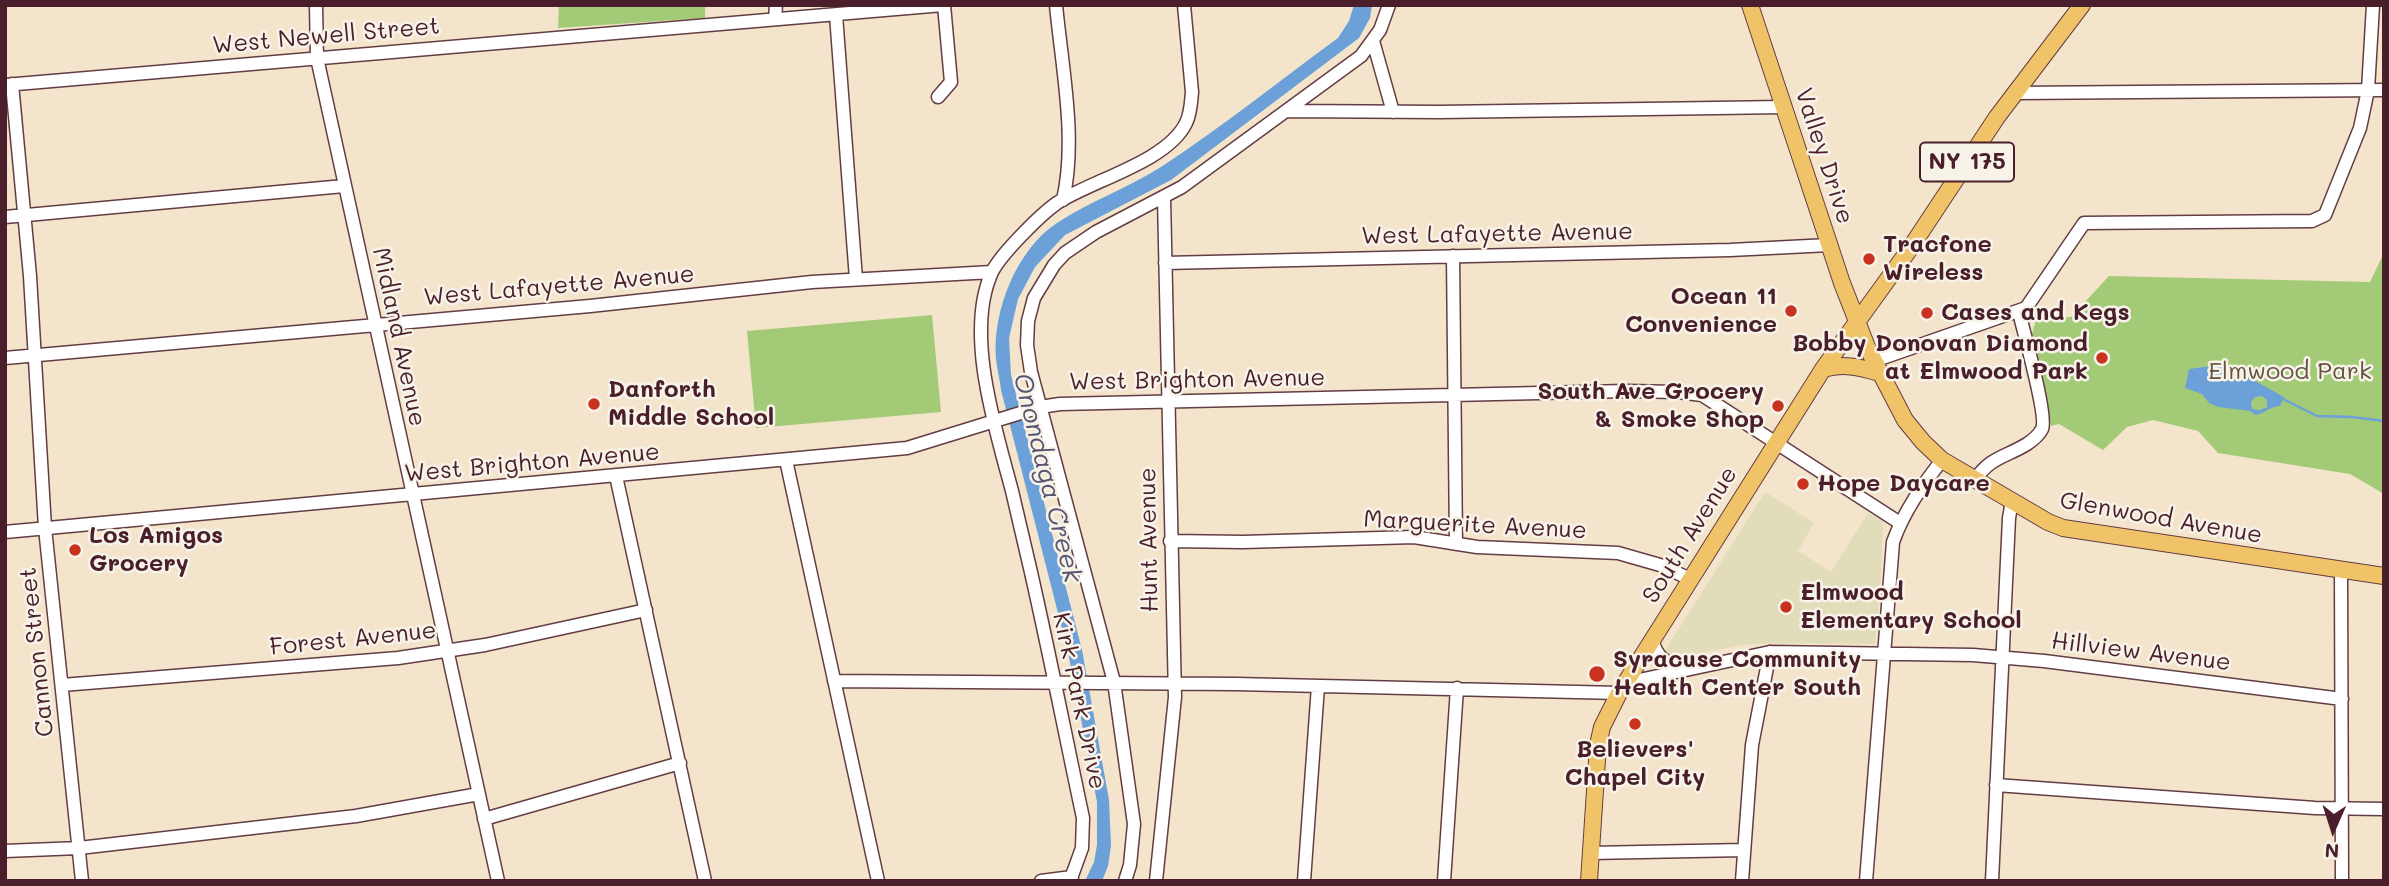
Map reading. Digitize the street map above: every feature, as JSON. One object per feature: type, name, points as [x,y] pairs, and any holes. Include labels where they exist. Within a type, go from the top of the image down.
[{"type":"main road","name":"Valley Drive","points":[[1750,5],[1856,321]]},
{"type":"main road","name":"South Avenue","points":[[1589,881],[1598,745],[1602,727],[1622,688],[1823,369],[1909,250],[2015,93],[2082,5]]},
{"type":"main road","name":"Glenwood Avenue","points":[[1856,321],[1905,420],[1923,442],[1942,460],[2048,522],[2063,528],[2384,576]]},
{"type":"main road","points":[[1823,369],[1851,365],[1877,367]]},
{"type":"street","name":"Midland Avenue","points":[[316,5],[317,58],[498,881]]},
{"type":"street","points":[[775,19],[776,5]]},
{"type":"street","name":"West Newell Street","points":[[9,84],[944,5]]},
{"type":"street","points":[[938,97],[951,82],[944,5]]},
{"type":"street","points":[[1056,5],[1069,160],[1063,200]]},
{"type":"street","name":"Kirk Park Drive","points":[[1071,879],[1082,848],[1083,818],[1060,683],[1030,570],[998,421],[987,396],[982,338],[986,288],[999,260],[1042,216],[1063,200],[1154,154],[1185,126],[1192,92],[1184,5]]},
{"type":"street","points":[[1125,881],[1130,865],[1134,824],[1114,682],[1034,410],[1027,345],[1028,321],[1039,287],[1054,265],[1078,243],[1182,187],[1361,56],[1380,30],[1389,5]]},
{"type":"street","points":[[1877,367],[2019,312],[2030,304],[2084,223],[2319,219],[2328,211],[2360,128],[2368,90],[2373,5]]},
{"type":"street","points":[[836,15],[856,279]]},
{"type":"street","points":[[1373,41],[1393,112]]},
{"type":"street","name":"Cannon Street","points":[[9,84],[24,215],[45,528],[82,881]]},
{"type":"street","points":[[2015,93],[2384,90]]},
{"type":"street","points":[[1287,111],[1784,107]]},
{"type":"street","points":[[5,216],[344,186]]},
{"type":"street","name":"Hunt Avenue","points":[[1156,881],[1173,728],[1174,684],[1164,198]]},
{"type":"street","name":"West Lafayette Avenue","points":[[1165,263],[1730,250],[1829,245]]},
{"type":"street","points":[[1453,256],[1456,544]]},
{"type":"street","name":"West Lafayette Avenue","points":[[5,358],[856,279],[992,272]]},
{"type":"street","points":[[1975,480],[1981,470],[1995,458],[2035,439],[2044,424],[2019,312]]},
{"type":"street","name":"West Brighton Avenue","points":[[5,531],[907,448],[1060,404],[1626,391],[1702,395],[1900,523]]},
{"type":"street","points":[[786,460],[878,881]]},
{"type":"street","points":[[1866,881],[1893,542],[1914,496],[1942,460]]},
{"type":"street","points":[[616,476],[705,881]]},
{"type":"street","points":[[1992,881],[2012,501]]},
{"type":"street","name":"Marguerite Avenue","points":[[1170,541],[1243,542],[1414,537],[1477,547],[1618,553],[1649,561],[1690,579]]},
{"type":"street","points":[[2341,571],[2342,881]]},
{"type":"street","name":"Forest Avenue","points":[[62,685],[398,658],[447,651],[646,610]]},
{"type":"street","points":[[1652,639],[1658,655],[1665,663],[1685,668]]},
{"type":"street","points":[[1742,881],[1752,745],[1770,652]]},
{"type":"street","name":"Hillview Avenue","points":[[834,681],[1622,688],[1685,668],[1770,652],[2003,657],[2342,699]]},
{"type":"street","points":[[1304,881],[1318,686]]},
{"type":"street","points":[[1444,881],[1457,688]]},
{"type":"street","points":[[484,819],[680,763]]},
{"type":"street","points":[[1996,785],[2384,809]]},
{"type":"street","points":[[5,851],[79,848],[356,816],[479,794]]},
{"type":"street","points":[[1590,853],[1744,850]]},
{"type":"street","points":[[1041,881],[1071,879]]},
{"type":"shaded area","name":"Elmwood Elementary School","points":[[1765,492],[1814,523],[1798,551],[1831,572],[1868,513],[1883,522],[1875,644],[1769,643],[1742,645],[1670,659],[1665,656],[1665,651]]},
{"type":"green space","points":[[559,5],[705,5],[705,18],[558,28]]},
{"type":"green space","name":"Elmwood Park","points":[[2384,253],[2384,494],[2350,474],[2218,453],[2198,431],[2153,420],[2127,427],[2103,450],[2059,424],[2051,426],[2030,340],[2037,317],[2071,317],[2109,276],[2370,282]]},
{"type":"green space","points":[[932,315],[941,412],[756,428],[747,331]]},
{"type":"water","points":[[1354,5],[1372,5],[1370,18],[1359,38],[1171,180],[1065,235],[1035,267],[1018,299],[1009,338],[1011,375],[1082,650],[1109,800],[1111,846],[1108,866],[1102,881],[1085,881],[1094,862],[1097,845],[1097,802],[1068,652],[1001,390],[996,340],[1003,302],[1019,265],[1043,234],[1070,215],[1161,167],[1228,120],[1338,38],[1349,21]]},
{"type":"water","points":[[2219,365],[2235,370],[2284,397],[2280,406],[2256,415],[2250,411],[2218,407],[2209,403],[2202,394],[2185,388],[2189,369]],"holes":[[[2262,396],[2267,400],[2267,407],[2252,409],[2251,402],[2255,397]]]},
{"type":"waterway","points":[[2283,399],[2317,416],[2384,421]]},
{"type":"place","name":"Tracfone Wireless","points":[[1869,259]]},
{"type":"place","name":"Ocean 11 Convenience","points":[[1791,311]]},
{"type":"place","name":"Cases and Kegs","points":[[1927,313]]},
{"type":"place","name":"Bobby Donovan Diamond at Elmwood Park","points":[[2102,358]]},
{"type":"place","name":"Danforth Middle School","points":[[594,404]]},
{"type":"place","name":"South Ave Grocery & Smoke Shop","points":[[1778,406]]},
{"type":"place","name":"Hope Daycare","points":[[1803,484]]},
{"type":"place","name":"Los Amigos Grocery","points":[[75,550]]},
{"type":"place","name":"Elmwood Elementary School","points":[[1786,607]]},
{"type":"place","name":"Syracuse Community Health Center South","points":[[1597,674]]},
{"type":"place","name":"Believers' Chapel City","points":[[1635,724]]},
{"type":"water label","name":"Onondaga Creek","points":[[1047,478]]}]
